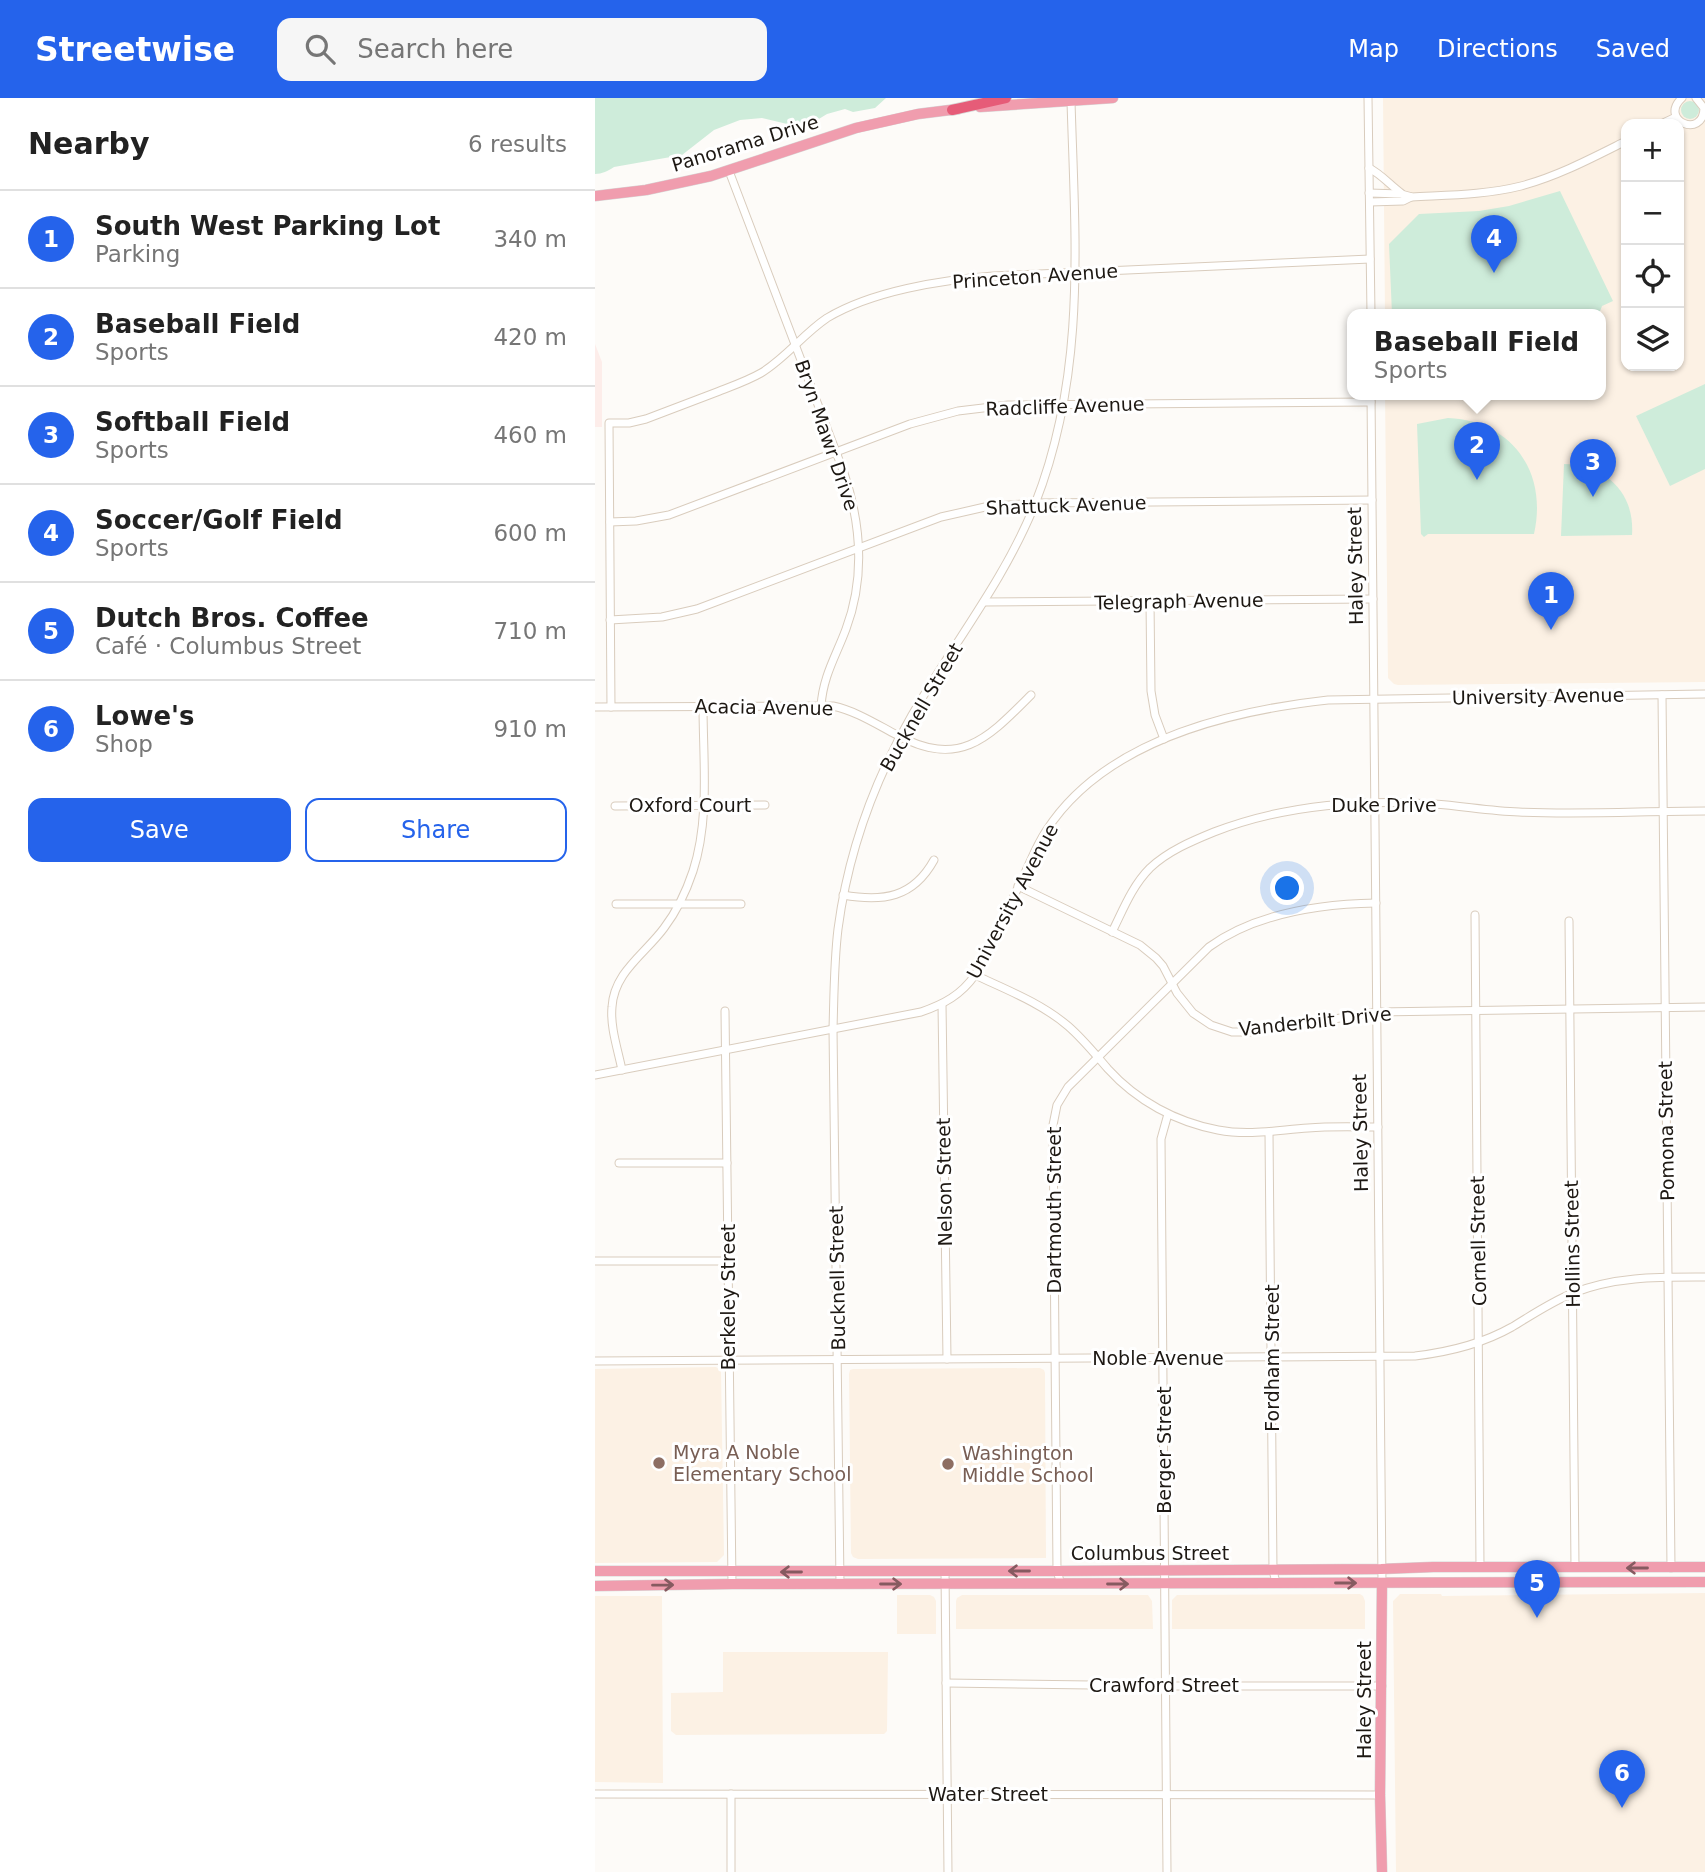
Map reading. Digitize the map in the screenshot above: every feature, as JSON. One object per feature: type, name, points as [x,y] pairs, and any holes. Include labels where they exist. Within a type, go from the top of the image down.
[{"type":"highway","points":[[952,110],[1006,98]]},
{"type":"main road","name":"Panorama Drive","points":[[595,195],[656,188],[729,171],[808,142],[918,114],[1112,98]]},
{"type":"main road","points":[[1480,1567],[1481,1583]]},
{"type":"main road","points":[[1575,1567],[1575,1583]]},
{"type":"main road","name":"Columbus Street","points":[[595,1571],[1058,1572],[1705,1567]]},
{"type":"main road","points":[[1671,1568],[1672,1582]]},
{"type":"main road","name":"Columbus Street","points":[[595,1586],[1705,1582]]},
{"type":"main road","name":"Haley Street","points":[[1381,1583],[1380,1795],[1383,1872]]},
{"type":"street","points":[[1368,98],[1371,309]]},
{"type":"street","points":[[1682,98],[1675,108],[1676,117],[1687,125],[1700,120],[1704,112],[1696,98]]},
{"type":"street","name":"Bucknell Street","points":[[840,1584],[833,1029],[835,959],[843,895],[866,811],[877,784],[900,737],[1014,550],[1035,503],[1052,453],[1064,405],[1072,345],[1075,272],[1071,101]]},
{"type":"street","points":[[1672,119],[1676,117]]},
{"type":"street","points":[[1370,193],[1412,197],[1483,193],[1521,186],[1559,173],[1621,143]]},
{"type":"street","points":[[1369,168],[1380,174],[1401,194]]},
{"type":"street","name":"Bryn Mawr Drive","points":[[729,171],[836,452],[855,509],[859,549],[857,587],[841,644],[825,679],[821,706]]},
{"type":"street","points":[[1370,202],[1403,201],[1412,197]]},
{"type":"street","name":"Princeton Avenue","points":[[610,522],[609,423],[629,423],[646,419],[746,380],[770,367],[816,326],[842,311],[908,289],[967,278],[1370,259]]},
{"type":"street","name":"Radcliffe Avenue","points":[[610,522],[669,515],[909,424],[958,411],[1008,405],[1347,399]]},
{"type":"street","name":"Haley Street","points":[[1371,400],[1381,1583]]},
{"type":"street","name":"Shattuck Avenue","points":[[610,620],[662,617],[697,609],[963,511],[985,506],[1035,503],[1372,500]]},
{"type":"street","points":[[610,522],[611,706]]},
{"type":"street","name":"Telegraph Avenue","points":[[984,602],[1373,599]]},
{"type":"street","points":[[1150,601],[1151,691],[1155,715],[1164,739]]},
{"type":"street","name":"University Avenue","points":[[595,1075],[922,1012],[942,1004],[963,990],[975,975],[1041,840],[1067,803],[1107,769],[1164,739],[1277,707],[1328,700],[1705,694]]},
{"type":"street","name":"Acacia Avenue","points":[[595,706],[821,706],[846,709],[912,743],[933,748],[957,748],[991,734],[1031,695]]},
{"type":"street","name":"Pomona Street","points":[[1662,695],[1671,1568]]},
{"type":"street","points":[[622,1070],[612,1018],[617,986],[628,968],[665,927],[679,904],[698,853],[703,805],[703,706]]},
{"type":"street","name":"Duke Drive","points":[[1112,932],[1132,891],[1159,860],[1224,828],[1273,814],[1325,805],[1375,803],[1436,804],[1521,812],[1705,811]]},
{"type":"street","name":"Oxford Court","points":[[615,806],[765,805]]},
{"type":"street","points":[[843,895],[876,899],[899,893],[918,881],[934,860]]},
{"type":"street","name":"Vanderbilt Drive","points":[[1019,886],[1148,951],[1163,966],[1184,1004],[1193,1013],[1211,1025],[1232,1032],[1255,1032],[1377,1012],[1705,1007]]},
{"type":"street","name":"Dartmouth Street","points":[[1061,1584],[1058,1572],[1053,1139],[1057,1105],[1068,1087],[1209,947],[1248,926],[1269,919],[1313,908],[1376,903]]},
{"type":"street","points":[[616,905],[741,904]]},
{"type":"street","name":"Cornell Street","points":[[1475,915],[1480,1567]]},
{"type":"street","name":"Hollins Street","points":[[1569,920],[1575,1567]]},
{"type":"street","points":[[975,975],[1055,1016],[1081,1038],[1124,1085],[1168,1114],[1200,1126],[1237,1133],[1378,1127]]},
{"type":"street","name":"Nelson Street","points":[[942,1004],[947,1359]]},
{"type":"street","name":"Berkeley Street","points":[[725,1011],[732,1584]]},
{"type":"street","name":"Berger Street","points":[[1167,1872],[1161,1139],[1168,1114]]},
{"type":"street","name":"Fordham Street","points":[[1269,1133],[1273,1570],[1276,1584]]},
{"type":"street","points":[[619,1163],[727,1163]]},
{"type":"street","points":[[595,1261],[729,1261]]},
{"type":"street","name":"Noble Avenue","points":[[595,1361],[1380,1357],[1434,1354],[1479,1342],[1573,1293],[1610,1282],[1705,1277]]},
{"type":"street","points":[[945,1572],[948,1872]]},
{"type":"street","name":"Crawford Street","points":[[946,1683],[1382,1686]]},
{"type":"street","name":"Water Street","points":[[595,1794],[1380,1795]]},
{"type":"street","points":[[731,1794],[731,1872]]},
{"type":"shaded area","points":[[1383,98],[1705,98],[1705,682],[1394,684],[1388,678],[1385,400],[1606,400],[1606,309],[1385,309]]},
{"type":"shaded area","points":[[595,344],[602,362],[602,427],[595,427]]},
{"type":"shaded area","name":"Myra A Noble Elementary School","points":[[716,1367],[721,1371],[724,1555],[717,1562],[595,1563],[595,1369]]},
{"type":"shaded area","name":"Washington Middle School","points":[[1040,1368],[1045,1373],[1046,1558],[853,1557],[850,1370]]},
{"type":"shaded area","points":[[1705,1593],[1705,1872],[1396,1872],[1393,1601],[1400,1594],[1442,1596]]},
{"type":"shaded area","points":[[1360,1594],[1365,1601],[1365,1629],[1172,1629],[1172,1600],[1177,1595]]},
{"type":"shaded area","points":[[897,1595],[934,1597],[936,1634],[897,1634]]},
{"type":"shaded area","points":[[962,1595],[1148,1595],[1152,1601],[1153,1629],[956,1629],[956,1601]]},
{"type":"shaded area","points":[[595,1596],[662,1596],[663,1783],[595,1782]]},
{"type":"shaded area","points":[[723,1652],[888,1652],[887,1731],[884,1734],[676,1735],[671,1731],[671,1693],[723,1692]]},
{"type":"green space","points":[[595,98],[886,98],[875,108],[853,112],[845,109],[827,114],[804,128],[762,118],[740,120],[714,130],[682,155],[614,167],[595,174]]},
{"type":"green space","points":[[1690,101],[1698,106],[1699,110],[1694,118],[1690,119],[1682,114],[1681,110],[1686,102]]},
{"type":"green space","points":[[1560,191],[1613,301],[1601,309],[1392,309],[1389,244],[1419,214],[1479,211],[1509,206]]},
{"type":"green space","points":[[1705,384],[1705,469],[1670,486],[1636,416]]},
{"type":"green space","points":[[1448,418],[1471,421],[1490,429],[1507,440],[1520,454],[1530,471],[1535,490],[1537,511],[1534,534],[1428,534],[1424,537],[1421,534],[1417,424]]},
{"type":"green space","points":[[1564,464],[1592,469],[1615,484],[1628,506],[1632,535],[1561,536]]},
{"type":"place","name":"Soccer/Golf Field","points":[[1494,273]]},
{"type":"place","name":"Baseball Field","points":[[1477,480]]},
{"type":"place","name":"Softball Field","points":[[1593,497]]},
{"type":"place","name":"South West Parking Lot","points":[[1551,630]]},
{"type":"place","name":"Myra A Noble Elementary School","points":[[659,1463]]},
{"type":"place","name":"Washington Middle School","points":[[948,1464]]},
{"type":"place","name":"Dutch Bros. Coffee","points":[[1537,1618]]},
{"type":"place","name":"Lowe's","points":[[1622,1808]]}]
